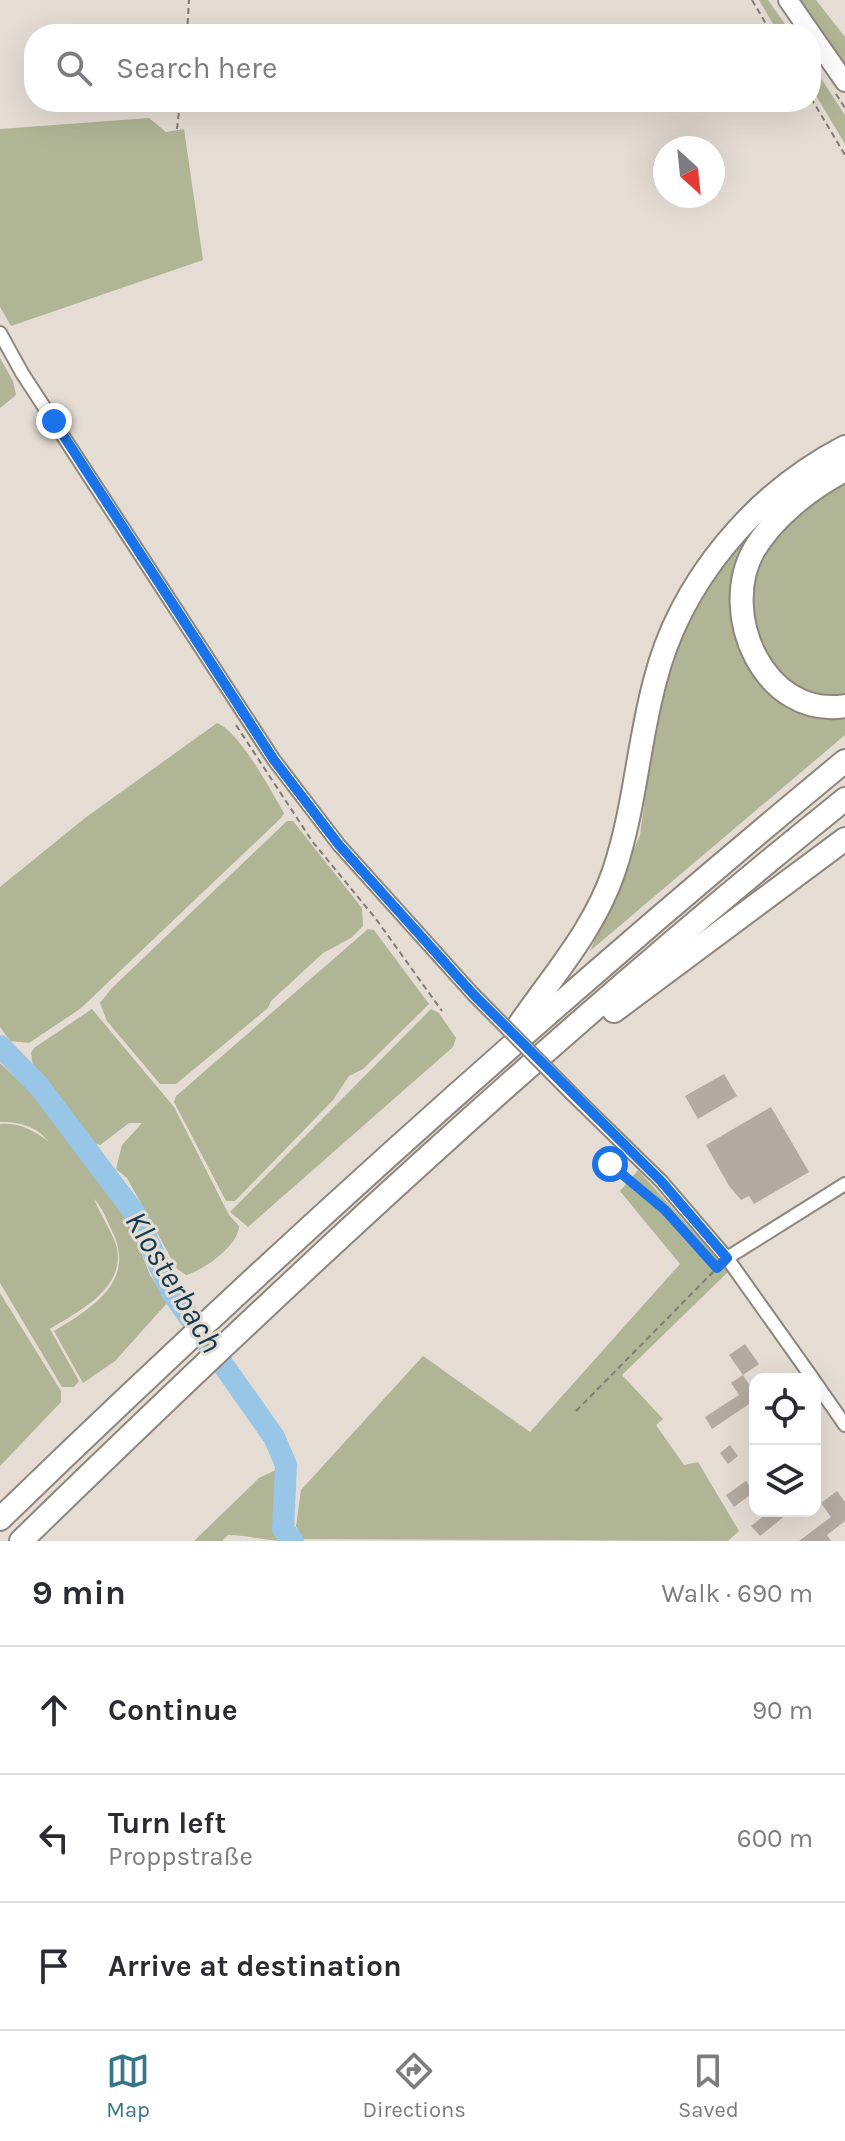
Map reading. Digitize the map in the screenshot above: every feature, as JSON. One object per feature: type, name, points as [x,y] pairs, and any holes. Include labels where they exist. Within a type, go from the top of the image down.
[{"type":"highway","points":[[503,1049],[586,931],[613,873],[629,822],[655,678],[672,628],[728,539],[797,478],[845,447]]},
{"type":"highway","points":[[845,470],[777,520],[754,551],[744,577],[741,604],[752,655],[767,675],[811,704],[845,706]]},
{"type":"highway","points":[[0,1519],[206,1320],[503,1049],[845,761]]},
{"type":"highway","points":[[21,1541],[225,1343],[548,1051],[845,799]]},
{"type":"highway","points":[[548,1051],[619,1007],[845,839]]},
{"type":"main road","points":[[788,0],[805,24]]},
{"type":"main road","points":[[821,47],[845,82]]},
{"type":"street","points":[[0,333],[22,373],[274,760],[339,845],[473,994],[661,1181],[808,1373]]},
{"type":"street","points":[[722,1263],[845,1184]]},
{"type":"street","points":[[821,1391],[845,1425]]},
{"type":"path","points":[[188,24],[189,0]]},
{"type":"path","points":[[752,0],[766,24]]},
{"type":"path","points":[[177,129],[179,112]]},
{"type":"path","points":[[819,112],[845,155]]},
{"type":"path","points":[[232,718],[312,841],[376,919],[442,1011]]},
{"type":"path","points":[[576,1411],[722,1263],[610,1164]]},
{"type":"green space","points":[[759,0],[768,0],[785,24],[773,24]]},
{"type":"green space","points":[[799,0],[816,0],[845,37],[845,66],[821,32],[821,24],[816,24]]},
{"type":"green space","points":[[821,78],[845,115],[845,144],[821,104]]},
{"type":"green space","points":[[149,118],[166,132],[184,129],[203,260],[11,326],[0,307],[0,129]]},
{"type":"green space","points":[[0,358],[13,381],[16,395],[0,408]]},
{"type":"green space","points":[[845,479],[845,698],[823,697],[803,691],[786,681],[772,667],[755,631],[753,589],[759,559],[776,535],[797,514]]},
{"type":"green space","points":[[763,518],[736,585],[773,693],[845,714],[845,735],[590,951],[640,835],[653,737],[671,660],[701,592]]},
{"type":"green space","points":[[217,723],[235,738],[254,763],[284,813],[281,818],[80,1009],[29,1043],[10,1041],[0,1027],[0,887],[85,818]]},
{"type":"green space","points":[[287,821],[293,821],[362,908],[363,926],[351,938],[323,953],[271,1001],[268,1008],[176,1084],[160,1084],[107,1021],[100,1003]]},
{"type":"green space","points":[[368,929],[374,930],[429,1004],[363,1069],[349,1076],[333,1100],[235,1201],[226,1201],[174,1102],[176,1096]]},
{"type":"green space","points":[[92,1009],[174,1107],[229,1215],[239,1226],[227,1249],[193,1273],[186,1275],[177,1269],[127,1178],[116,1169],[122,1145],[142,1123],[129,1123],[100,1145],[86,1140],[33,1067],[31,1053],[34,1048]]},
{"type":"green space","points":[[431,1009],[439,1013],[456,1038],[453,1047],[248,1227],[230,1212]]},
{"type":"green space","points":[[0,1063],[35,1096],[126,1215],[150,1275],[168,1302],[115,1361],[83,1383],[54,1331],[96,1302],[115,1279],[119,1264],[118,1249],[106,1218],[94,1199],[114,1239],[118,1260],[115,1273],[98,1296],[50,1329],[79,1381],[74,1387],[62,1387],[0,1283],[0,1124],[21,1126],[49,1142],[28,1126],[0,1122]]},
{"type":"green space","points":[[638,1170],[729,1271],[622,1375],[663,1419],[656,1425],[684,1465],[698,1462],[739,1531],[728,1541],[303,1539],[296,1526],[301,1490],[423,1356],[530,1432],[680,1264],[620,1191]]},
{"type":"green space","points":[[0,1293],[61,1391],[61,1402],[0,1466]]},
{"type":"green space","points":[[282,1467],[280,1526],[285,1541],[228,1535],[222,1541],[194,1541],[259,1478]]},
{"type":"building","points":[[724,1074],[737,1096],[698,1119],[685,1096]]},
{"type":"building","points":[[771,1107],[809,1172],[754,1204],[749,1196],[741,1200],[729,1186],[706,1145]]},
{"type":"building","points":[[745,1344],[759,1364],[743,1375],[729,1355]]},
{"type":"building","points":[[743,1375],[749,1384],[749,1404],[712,1429],[705,1417],[739,1395],[731,1383]]},
{"type":"building","points":[[730,1445],[738,1456],[728,1464],[720,1453]]},
{"type":"building","points":[[746,1481],[749,1485],[749,1496],[734,1507],[726,1495]]},
{"type":"building","points":[[837,1491],[845,1502],[845,1521],[827,1535],[831,1541],[799,1541],[831,1517],[821,1503]]},
{"type":"building","points":[[762,1517],[784,1517],[760,1536],[751,1526]]},
{"type":"waterway","name":"Klosterbach","points":[[0,1046],[39,1086],[136,1215],[171,1291],[274,1437],[286,1465],[283,1529],[293,1541]]},
{"type":"route","points":[[54,421],[274,760],[306,804],[473,994],[661,1181],[727,1258],[717,1268],[665,1210],[610,1164]]}]
